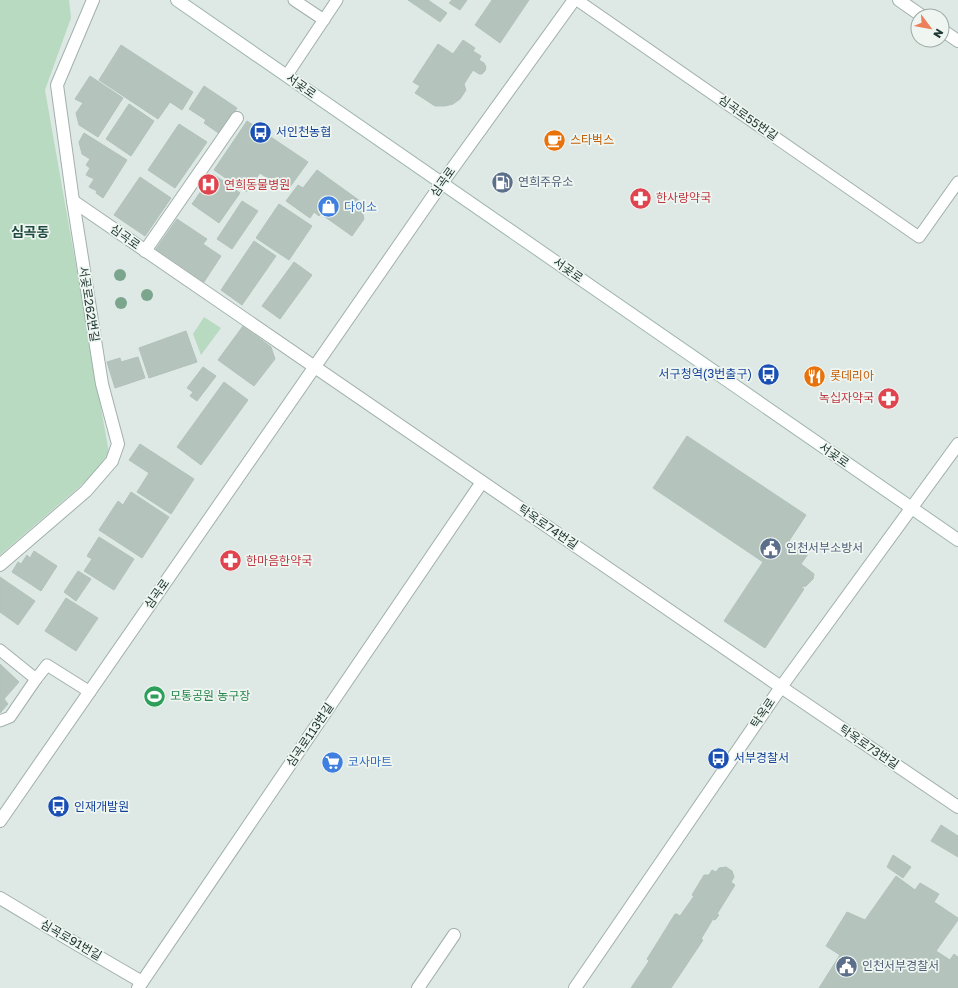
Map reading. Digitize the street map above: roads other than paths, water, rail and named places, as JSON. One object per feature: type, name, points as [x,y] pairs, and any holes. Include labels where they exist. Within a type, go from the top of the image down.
[{"type":"street","name":"서곶로262번길","points":[[0,565],[86,491],[112,460],[118,444],[102,384],[73,201],[57,85],[93,0]]},
{"type":"street","name":"서곶로","points":[[177,0],[958,540]]},
{"type":"street","name":"심곡로","points":[[0,821],[442,183],[574,0]]},
{"type":"street","points":[[899,0],[910,8]]},
{"type":"street","points":[[145,251],[237,118]]},
{"type":"street","name":"심곡로","points":[[73,201],[315,367]]},
{"type":"street","name":"탁옥로74번길","points":[[315,367],[781,687]]},
{"type":"street","name":"탁옥로","points":[[575,988],[781,687],[958,444]]},
{"type":"street","name":"심곡로113번길","points":[[140,985],[482,482]]},
{"type":"street","name":"탁옥로73번길","points":[[781,687],[958,807]]},
{"type":"street","name":"심곡로91번길","points":[[0,898],[140,985]]},
{"type":"street","points":[[418,988],[454,935]]},
{"type":"lane","points":[[294,0],[324,20]]},
{"type":"lane","points":[[287,76],[337,0]]},
{"type":"lane","name":"심곡로55번길","points":[[577,0],[919,237],[958,182]]},
{"type":"lane","points":[[0,650],[36,679]]},
{"type":"lane","points":[[0,721],[10,717],[47,665],[90,692]]},
{"type":"place","name":"서인천농협","points":[[260,132]]},
{"type":"place","name":"스타벅스","points":[[554,140]]},
{"type":"place","name":"연희주유소","points":[[503,182]]},
{"type":"place","name":"연희동물병원","points":[[208,185]]},
{"type":"place","name":"한사랑약국","points":[[640,198]]},
{"type":"place","name":"다이소","points":[[328,207]]},
{"type":"place","name":"서구청역(3번출구)","points":[[768,374]]},
{"type":"place","name":"롯데리아","points":[[815,376]]},
{"type":"place","name":"녹십자약국","points":[[889,398]]},
{"type":"place","name":"인천서부소방서","points":[[770,548]]},
{"type":"place","name":"한마음한약국","points":[[230,561]]},
{"type":"place","name":"모통공원 농구장","points":[[155,696]]},
{"type":"place","name":"서부경찰서","points":[[718,758]]},
{"type":"place","name":"코사마트","points":[[333,762]]},
{"type":"place","name":"인재개발원","points":[[58,807]]},
{"type":"place","name":"인천서부경찰서","points":[[847,966]]},
{"type":"district","name":"심곡동","points":[[30,232]]}]
